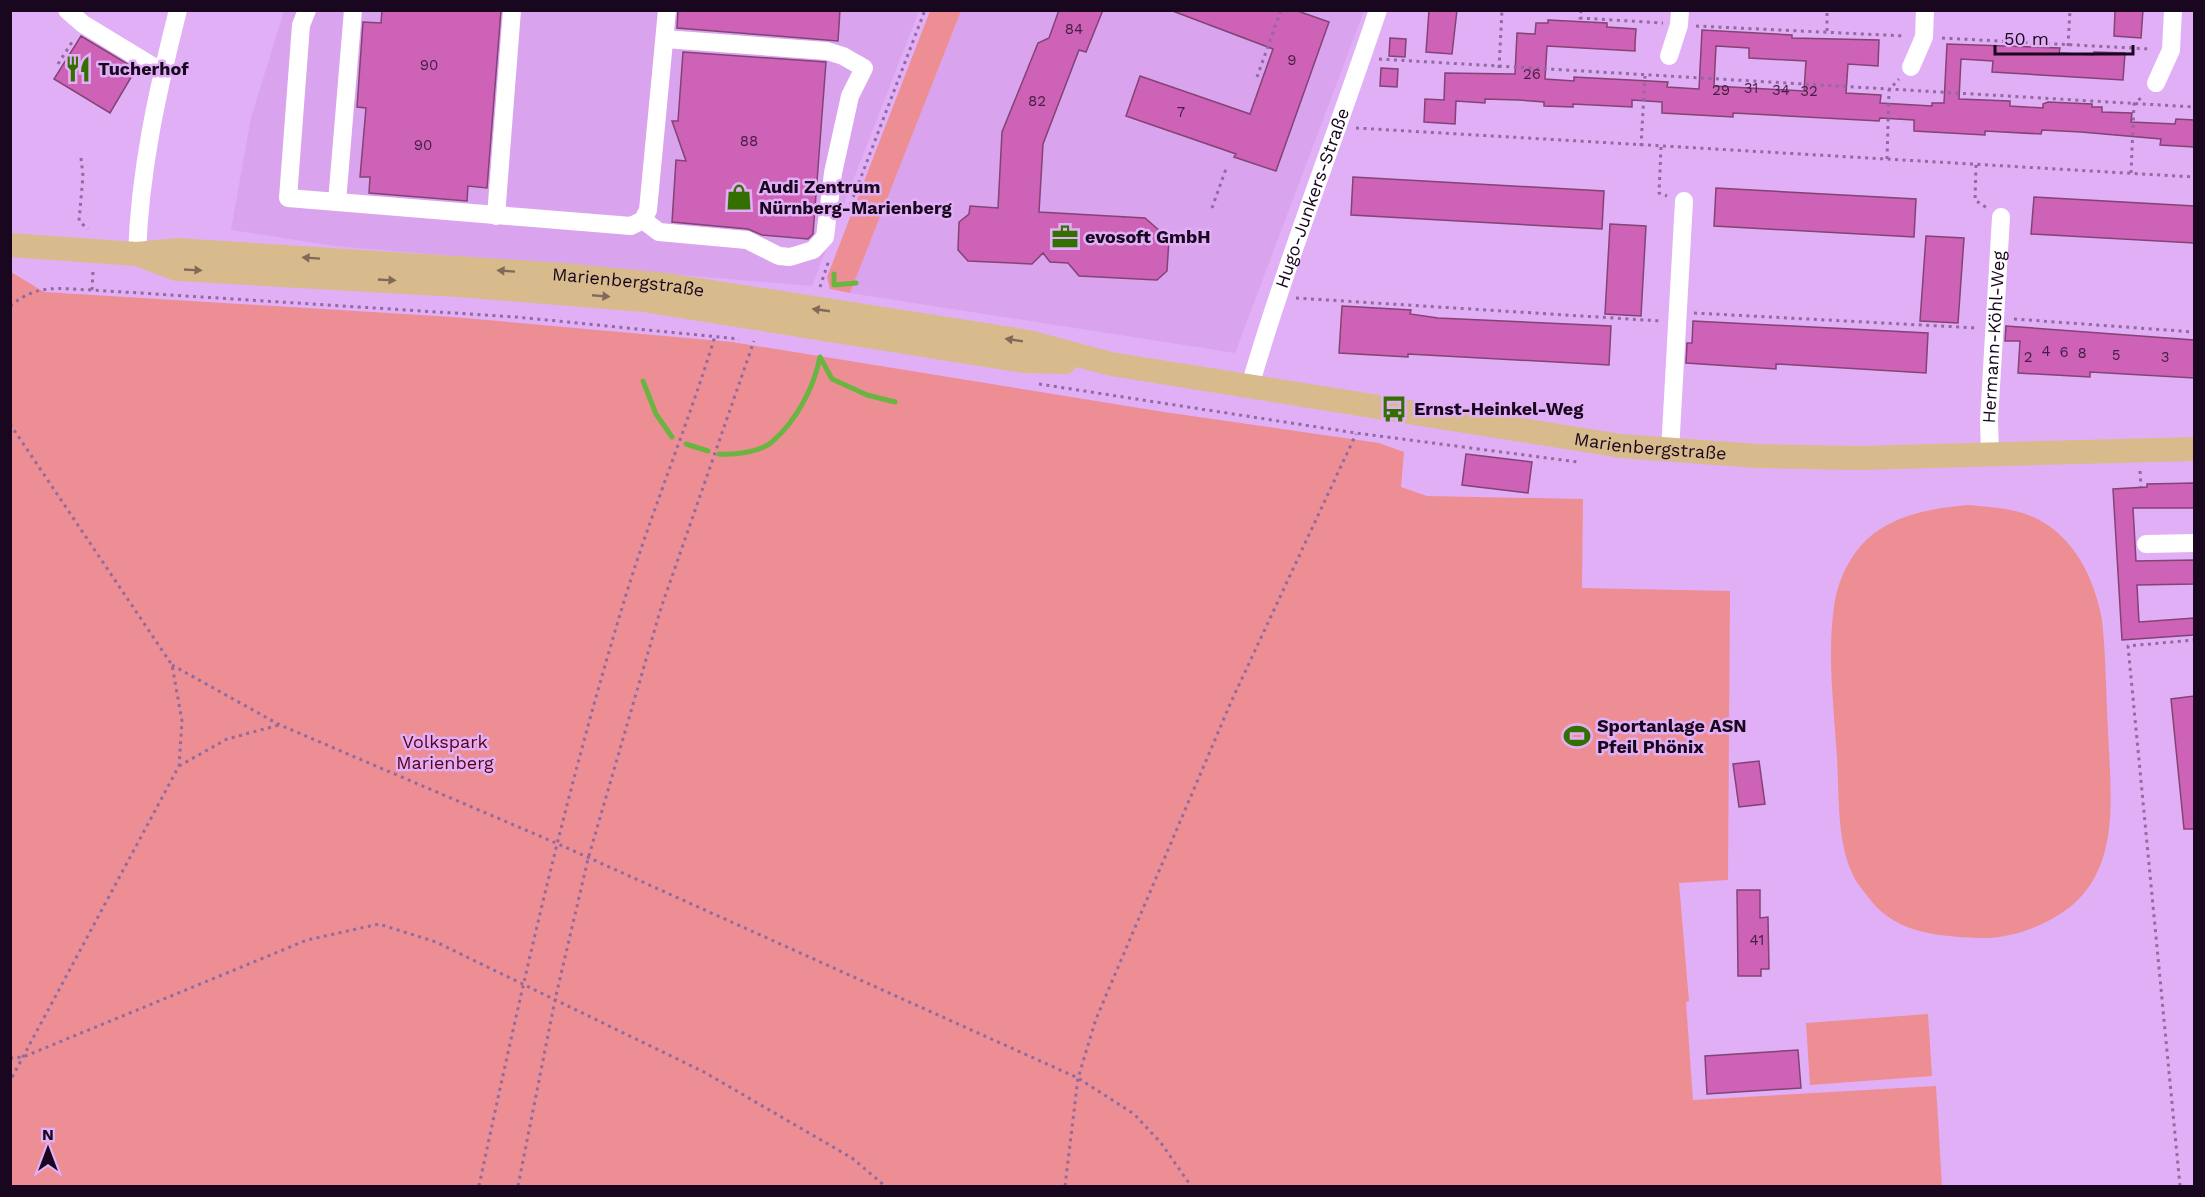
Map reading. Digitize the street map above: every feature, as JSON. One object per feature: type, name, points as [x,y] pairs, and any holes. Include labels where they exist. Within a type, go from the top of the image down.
[{"type":"main road","name":"Marienbergstraße","points":[[10,244],[137,254],[178,250],[564,275],[680,287],[1029,342],[1112,364],[1577,441],[1670,451],[1860,458],[2194,449]]},
{"type":"main road","name":"Marienbergstraße","points":[[137,254],[177,268],[542,291],[664,303],[1024,360],[1112,364]]},
{"type":"main road","points":[[542,291],[557,284],[564,275]]},
{"type":"street","points":[[68,10],[83,24],[162,72]]},
{"type":"street","points":[[137,254],[141,179],[162,72],[178,10]]},
{"type":"street","points":[[307,10],[301,25],[288,198],[631,226],[643,220],[648,210],[667,10]]},
{"type":"street","points":[[338,202],[353,10]]},
{"type":"street","points":[[496,216],[512,10]]},
{"type":"street","name":"Hugo-Junkers-Straße","points":[[1250,386],[1277,297],[1339,127],[1378,10]]},
{"type":"street","points":[[1911,67],[1924,37],[1925,10]]},
{"type":"street","points":[[2156,83],[2171,50],[2173,10]]},
{"type":"street","points":[[1669,56],[1679,18]]},
{"type":"street","points":[[643,220],[659,232],[747,240],[779,256],[803,254],[813,250],[825,237],[833,174],[850,96],[864,68],[843,56],[827,51],[664,39]]},
{"type":"street","points":[[1670,451],[1684,201]]},
{"type":"street","name":"Hermann-Köhl-Weg","points":[[1990,455],[1994,323],[2001,218]]},
{"type":"street","points":[[2146,544],[2194,543]]},
{"type":"path","points":[[846,216],[925,10]]},
{"type":"path","points":[[1257,77],[1281,10]]},
{"type":"path","points":[[1499,68],[1503,10]]},
{"type":"path","points":[[1581,10],[1580,18],[1679,18],[1827,31],[2171,50]]},
{"type":"path","points":[[1827,10],[1827,31]]},
{"type":"path","points":[[2068,46],[2070,10]]},
{"type":"path","points":[[58,64],[83,24]]},
{"type":"path","points":[[1362,58],[1499,68],[2194,107]]},
{"type":"path","points":[[1886,160],[1889,90],[1911,67]]},
{"type":"path","points":[[1641,146],[1645,76]]},
{"type":"path","points":[[2131,172],[2134,104],[2156,83]]},
{"type":"path","points":[[1339,127],[2194,177]]},
{"type":"path","points":[[1661,147],[1659,194],[1684,201]]},
{"type":"path","points":[[81,158],[83,176],[79,221],[96,237]]},
{"type":"path","points":[[1976,165],[1975,200],[2001,218]]},
{"type":"path","points":[[1212,208],[1227,166]]},
{"type":"path","points":[[813,309],[830,259]]},
{"type":"path","points":[[10,306],[25,294],[41,288],[326,304],[715,336],[625,597],[556,843],[522,982],[478,1186]]},
{"type":"path","points":[[1277,297],[1677,317],[1994,323],[2194,332]]},
{"type":"path","points":[[518,1186],[555,1000],[588,859],[661,608],[754,340]]},
{"type":"path","points":[[1065,1186],[1078,1078],[1096,1019],[1152,881],[1231,702],[1356,434],[1244,416]]},
{"type":"path","points":[[10,424],[172,665],[182,721],[179,766],[10,1081]]},
{"type":"path","points":[[2180,1186],[2128,646],[2194,640]]},
{"type":"path","points":[[172,665],[279,725],[556,843],[1078,1078],[1134,1114],[1161,1143],[1191,1186]]},
{"type":"path","points":[[179,766],[227,739],[279,725]]},
{"type":"path","points":[[10,1058],[23,1057],[307,940],[379,924],[436,942],[704,1072],[852,1158],[885,1186]]},
{"type":"shaded area","points":[[284,11],[919,11],[812,286],[335,246],[231,230],[251,118]]},
{"type":"shaded area","points":[[961,11],[1364,11],[1235,353],[850,293]]},
{"type":"green space","points":[[930,11],[961,11],[850,293],[830,289],[827,277]]},
{"type":"green space","name":"Volkspark Marienberg","points":[[11,272],[44,292],[453,317],[732,342],[1164,412],[1379,443],[1404,452],[1401,487],[1427,496],[1583,499],[1582,588],[1730,591],[1728,880],[1679,883],[1689,1001],[1686,1002],[1693,1100],[1936,1086],[1942,1186],[11,1186]]},
{"type":"green space","points":[[1968,505],[2009,510],[2033,517],[2049,526],[2063,538],[2084,567],[2092,584],[2102,620],[2111,786],[2107,840],[2101,864],[2089,887],[2071,906],[2046,922],[2013,934],[1987,938],[1934,934],[1907,927],[1883,913],[1856,881],[1847,860],[1841,832],[1832,682],[1831,645],[1835,600],[1841,580],[1853,556],[1876,532],[1904,517],[1936,509]]},
{"type":"green space","points":[[1928,1014],[1932,1076],[1810,1085],[1806,1023]]},
{"type":"building","points":[[382,10],[501,10],[487,188],[468,186],[467,201],[369,193],[370,177],[360,177],[366,108],[357,107],[363,22],[381,23]]},
{"type":"building","points":[[678,10],[840,10],[838,41],[677,28]]},
{"type":"building","points":[[1059,10],[1103,10],[1086,52],[1079,50],[1043,144],[1039,212],[1145,218],[1169,239],[1167,271],[1157,280],[1079,276],[1068,263],[1050,262],[1043,253],[1032,264],[968,261],[958,250],[959,222],[969,214],[970,206],[998,208],[1002,132],[1038,43],[1049,38]]},
{"type":"building","points":[[1170,10],[1295,10],[1329,22],[1276,171],[1234,157],[1236,154],[1126,116],[1140,76],[1250,114],[1273,49]]},
{"type":"building","points":[[1429,10],[1457,10],[1452,54],[1426,52]]},
{"type":"building","points":[[2115,10],[2143,10],[2141,38],[2114,36]]},
{"type":"building","points":[[1548,20],[1607,23],[1607,27],[1636,29],[1635,51],[1547,46],[1545,79],[1574,81],[1574,77],[1668,82],[1667,87],[1699,89],[1702,30],[1792,35],[1792,38],[1879,40],[1878,66],[1848,64],[1846,93],[1881,95],[1880,103],[1932,106],[1932,103],[1944,103],[1947,44],[2060,48],[2059,53],[2094,55],[2094,52],[2125,53],[2123,80],[1992,72],[1993,61],[1961,59],[1959,99],[2010,101],[2010,106],[2043,108],[2043,104],[2048,102],[2092,104],[2092,107],[2102,107],[2102,112],[2132,113],[2131,122],[2175,124],[2176,119],[2194,120],[2194,147],[2160,145],[2161,139],[2081,132],[2042,130],[2041,134],[1985,131],[1985,135],[1914,131],[1914,120],[1880,118],[1879,121],[1733,113],[1733,117],[1662,113],[1662,102],[1632,100],[1632,107],[1573,104],[1573,107],[1544,106],[1544,102],[1518,100],[1485,99],[1485,103],[1456,101],[1455,124],[1424,122],[1425,99],[1444,100],[1445,73],[1515,74],[1517,33],[1535,34],[1536,23],[1548,23]],"holes":[[[1716,46],[1749,48],[1749,58],[1806,61],[1804,91],[1714,86]]]},
{"type":"building","points":[[81,36],[136,69],[110,113],[54,79]]},
{"type":"building","points":[[1390,38],[1406,39],[1405,57],[1389,56]]},
{"type":"building","points":[[683,52],[826,62],[813,234],[808,239],[762,235],[748,229],[672,222],[676,160],[686,161],[672,121],[678,121]]},
{"type":"building","points":[[1381,68],[1398,69],[1397,87],[1380,86]]},
{"type":"building","points":[[1353,177],[1604,191],[1602,229],[1351,215]]},
{"type":"building","points":[[1716,188],[1916,199],[1914,237],[1714,226]]},
{"type":"building","points":[[2034,197],[2194,206],[2194,243],[2031,234]]},
{"type":"building","points":[[1610,224],[1646,226],[1641,316],[1605,314]]},
{"type":"building","points":[[1926,236],[1964,238],[1958,323],[1920,321]]},
{"type":"building","points":[[1342,306],[1411,310],[1410,314],[1438,318],[1611,326],[1609,365],[1408,354],[1408,357],[1339,353]]},
{"type":"building","points":[[1693,321],[1928,333],[1926,373],[1776,364],[1776,369],[1686,363],[1687,343],[1692,343]]},
{"type":"building","points":[[2006,326],[2194,340],[2194,378],[2090,372],[2090,377],[2018,373],[2020,341],[2005,341]]},
{"type":"building","points":[[1466,454],[1532,462],[1528,493],[1462,485]]},
{"type":"building","points":[[2194,483],[2194,508],[2133,508],[2136,561],[2194,560],[2194,584],[2137,585],[2139,622],[2194,618],[2194,635],[2122,640],[2113,489],[2147,487],[2147,484]]},
{"type":"building","points":[[2194,696],[2194,829],[2184,829],[2171,699]]},
{"type":"building","points":[[1759,761],[1765,804],[1739,807],[1733,764]]},
{"type":"building","points":[[1737,890],[1760,890],[1760,918],[1768,917],[1769,969],[1761,969],[1761,976],[1738,976]]},
{"type":"building","points":[[1798,1050],[1801,1088],[1707,1094],[1705,1056]]},
{"type":"waterway","points":[[834,274],[834,285],[856,283]]},
{"type":"waterway","points":[[820,357],[832,379],[867,395],[895,402]]},
{"type":"waterway","points":[[719,454],[740,453],[762,448],[782,433],[797,413],[809,391],[820,357]]},
{"type":"waterway","points":[[643,381],[656,414],[672,437]]},
{"type":"waterway","points":[[686,444],[708,451]]},
{"type":"place","name":"Tucherhof","points":[[78,69]]},
{"type":"place","name":"Audi Zentrum Nürnberg-Marienberg","points":[[739,197]]},
{"type":"place","name":"evosoft GmbH","points":[[1065,237]]},
{"type":"place","name":"Ernst-Heinkel-Weg","points":[[1394,409]]},
{"type":"place","name":"Sportanlage ASN Pfeil Phönix","points":[[1577,736]]}]
